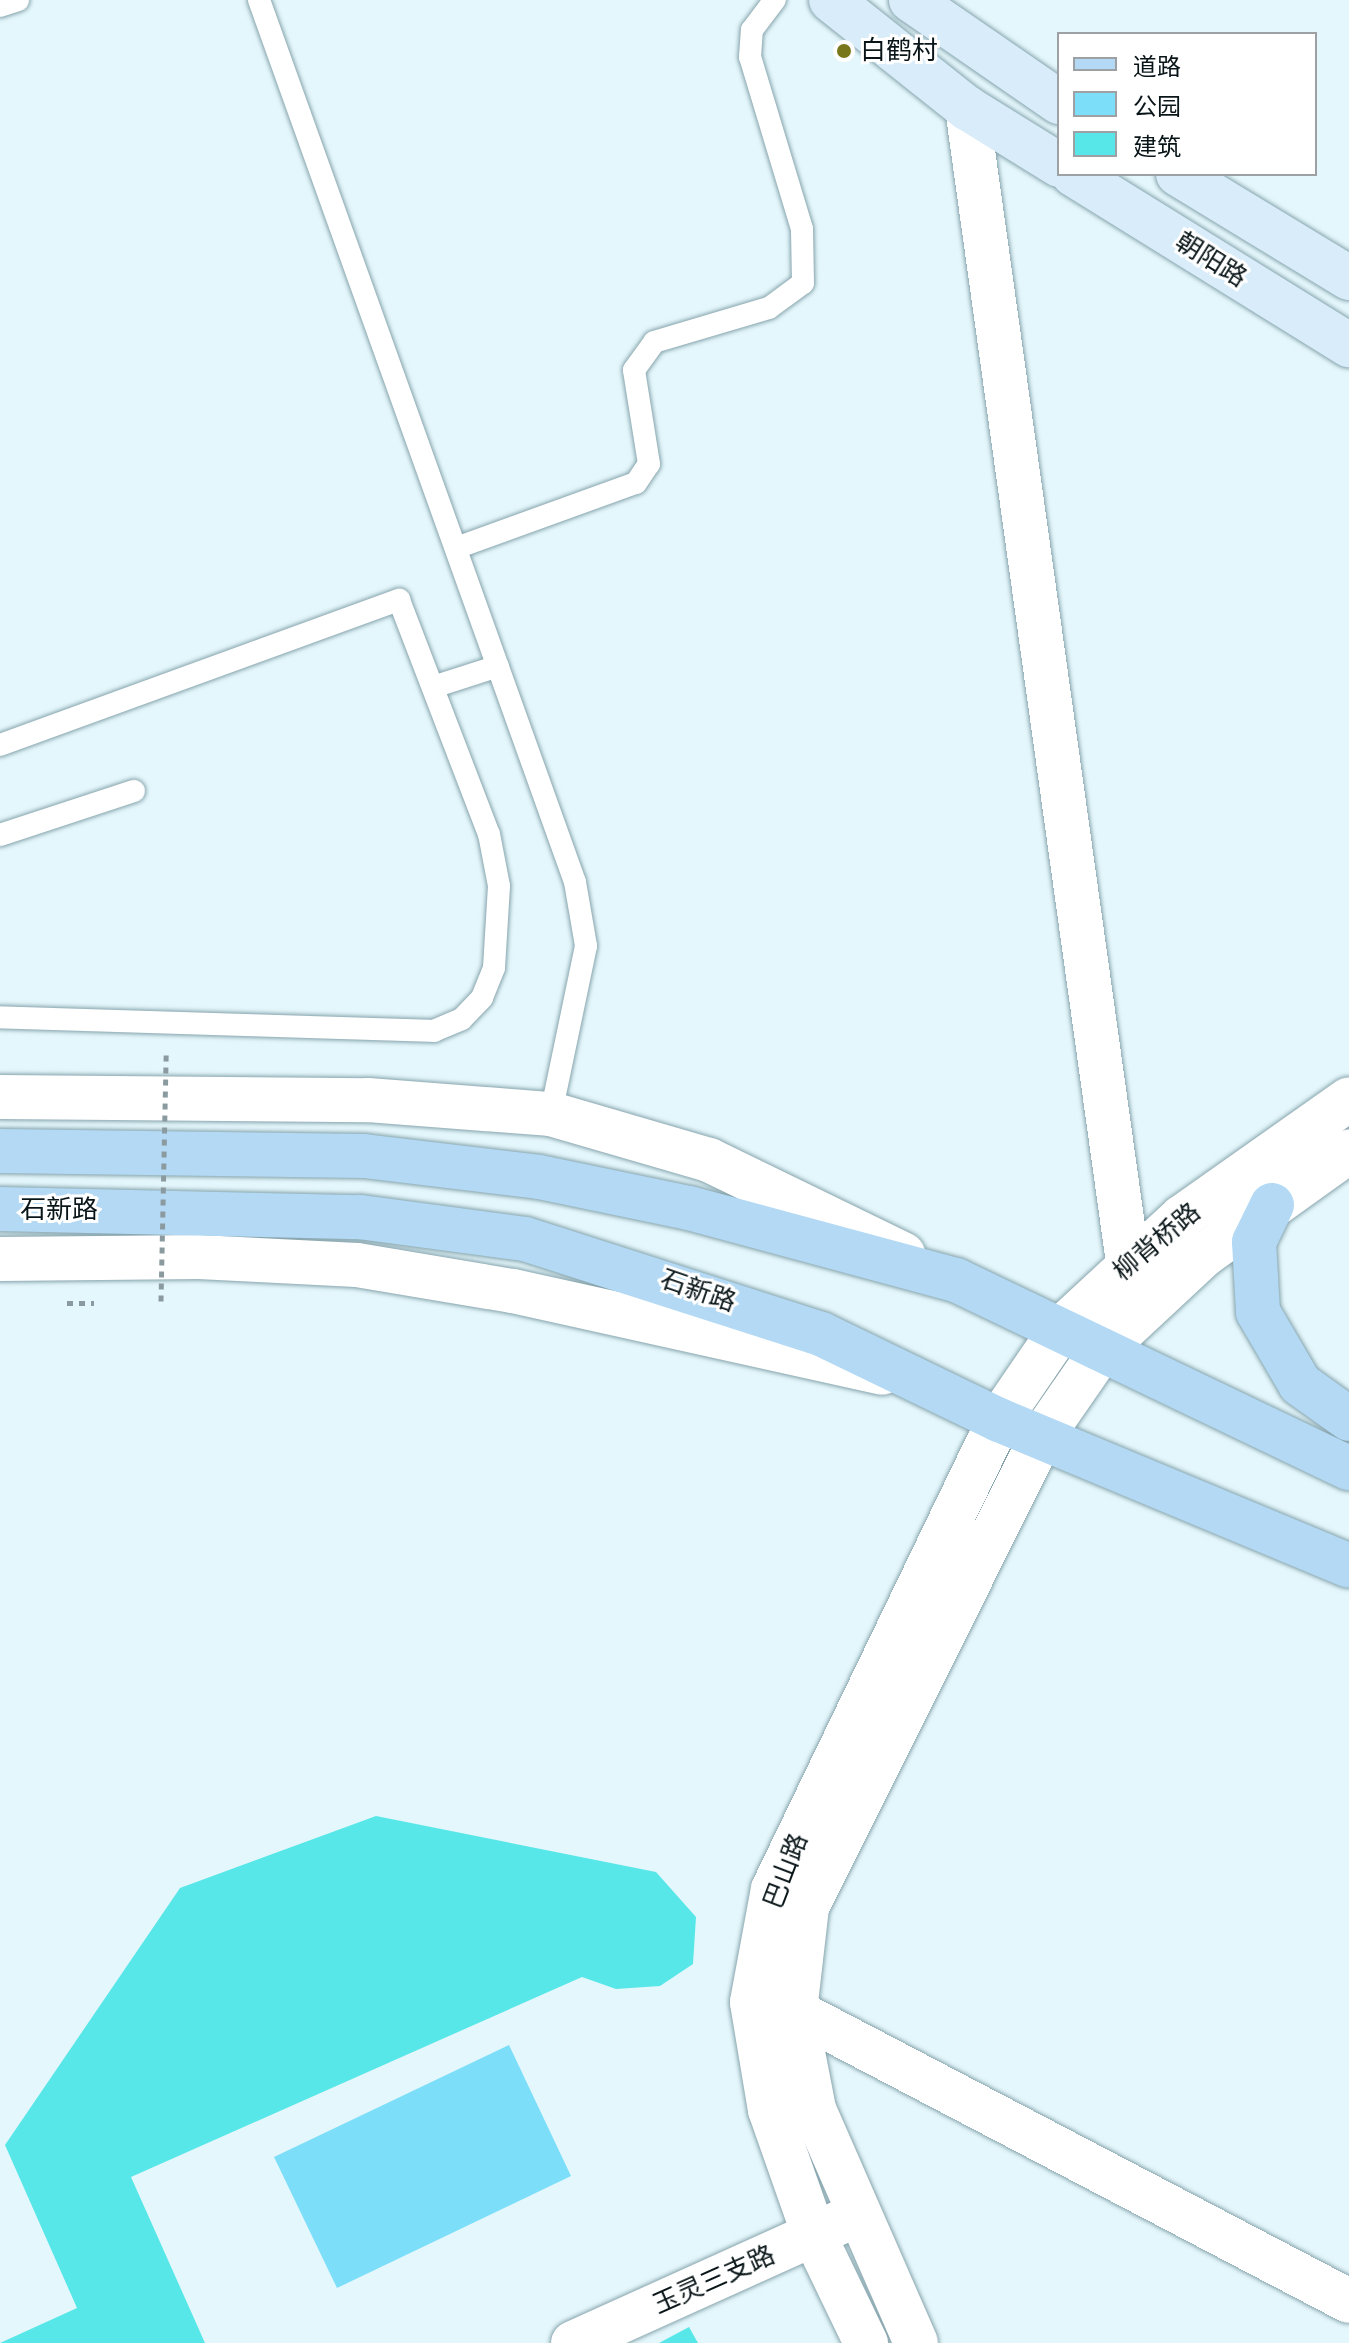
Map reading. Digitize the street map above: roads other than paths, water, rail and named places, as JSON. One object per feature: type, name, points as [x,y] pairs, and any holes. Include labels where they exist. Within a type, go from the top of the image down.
[{"type":"main road","points":[[831,0],[967,108],[1057,164]]},
{"type":"main road","points":[[911,0],[1057,101]]},
{"type":"main road","name":"朝阳路","points":[[1076,176],[1349,345]]},
{"type":"main road","points":[[1181,176],[1349,278]]},
{"type":"main road","points":[[0,1151],[364,1156],[539,1177],[956,1280],[1062,1328],[1101,1351],[1349,1468]]},
{"type":"main road","points":[[1272,1205],[1254,1242],[1258,1312],[1300,1384],[1349,1419]]},
{"type":"main road","name":"石新路","points":[[0,1209],[360,1217],[525,1239],[806,1328],[999,1420],[1349,1566]]},
{"type":"street","points":[[967,108],[1128,1263]]},
{"type":"street","points":[[0,1097],[368,1100],[551,1114],[709,1160],[956,1280]]},
{"type":"street","name":"柳背桥路","points":[[999,1420],[1062,1328],[1128,1263],[1349,1099]]},
{"type":"street","name":"柳背桥路","points":[[1041,1438],[1101,1351],[1182,1274],[1349,1151]]},
{"type":"street","points":[[0,1259],[199,1257],[357,1265],[513,1291],[919,1381]]},
{"type":"street","name":"巴山路","points":[[866,2343],[814,2235],[770,2110],[752,2002],[773,1889],[999,1420]]},
{"type":"street","name":"巴山路","points":[[916,2343],[855,2215],[814,2109],[795,2011],[807,1907],[1041,1438]]},
{"type":"street","points":[[795,2011],[1349,2301]]},
{"type":"street","name":"玉灵三支路","points":[[573,2343],[855,2215]]},
{"type":"lane","points":[[0,6],[18,0]]},
{"type":"lane","points":[[259,0],[575,882],[586,946],[551,1114]]},
{"type":"lane","points":[[456,548],[636,483],[649,464],[634,370],[654,342],[769,308],[803,283],[802,229],[750,57],[752,30],[775,0]]},
{"type":"lane","points":[[0,745],[399,600],[489,834],[499,886],[494,968],[482,998],[462,1019],[434,1031],[0,1017]]},
{"type":"lane","points":[[433,687],[498,666]]},
{"type":"lane","points":[[0,835],[134,791]]},
{"type":"place","name":"白鹤村","points":[[844,51]]}]
